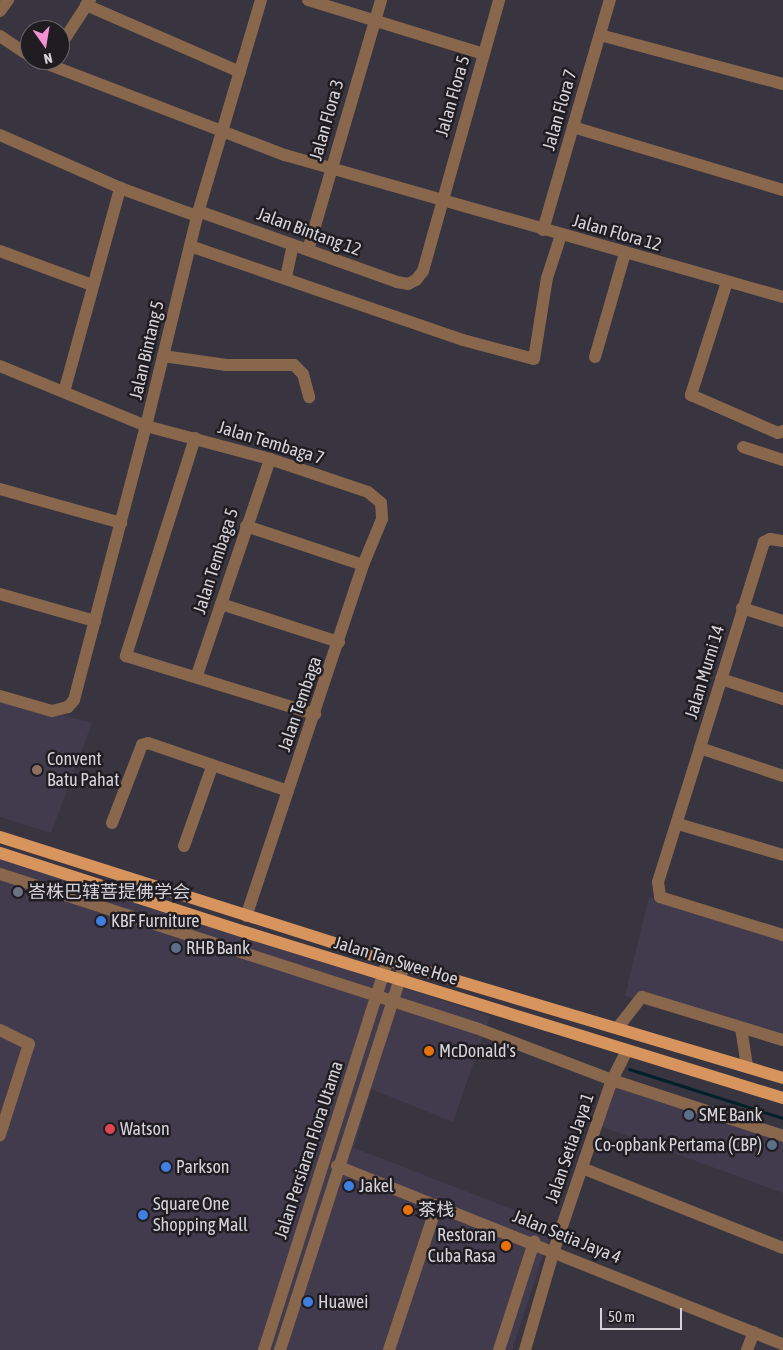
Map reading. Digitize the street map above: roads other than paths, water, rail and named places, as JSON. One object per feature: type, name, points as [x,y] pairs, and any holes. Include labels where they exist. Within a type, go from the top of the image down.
[{"type":"main road","name":"Jalan Tan Swee Hoe","points":[[0,837],[404,965],[619,1026],[783,1078]]},
{"type":"main road","name":"Jalan Tan Swee Hoe","points":[[0,853],[400,980],[625,1055],[783,1098]]},
{"type":"street","points":[[0,11],[8,0]]},
{"type":"street","name":"Jalan Bintang 5","points":[[0,696],[52,711],[68,707],[74,700],[146,426],[198,213],[261,0]]},
{"type":"street","points":[[308,0],[483,54]]},
{"type":"street","name":"Jalan Flora 3","points":[[308,250],[381,0]]},
{"type":"street","name":"Jalan Flora 5","points":[[408,284],[423,271],[498,0]]},
{"type":"street","name":"Jalan Flora 7","points":[[543,230],[610,0]]},
{"type":"street","points":[[70,31],[88,3],[240,72]]},
{"type":"street","points":[[600,35],[783,84]]},
{"type":"street","points":[[0,36],[20,49]]},
{"type":"street","name":"Jalan Flora 12","points":[[65,70],[222,133],[332,168],[441,202],[783,298]]},
{"type":"street","points":[[573,127],[783,190]]},
{"type":"street","name":"Jalan Bintang 12","points":[[0,135],[120,188],[408,284]]},
{"type":"street","points":[[64,392],[120,188]]},
{"type":"street","points":[[190,246],[286,277],[464,340],[534,359],[547,278],[561,235]]},
{"type":"street","points":[[286,277],[293,245]]},
{"type":"street","points":[[0,251],[92,285]]},
{"type":"street","points":[[595,357],[625,253]]},
{"type":"street","points":[[727,282],[691,392],[693,397],[778,433],[783,432]]},
{"type":"street","points":[[163,356],[226,365],[294,364],[303,374],[309,397]]},
{"type":"street","name":"Jalan Tembaga 7","points":[[0,366],[146,426],[270,459],[368,492],[381,503]]},
{"type":"street","points":[[195,438],[125,654],[197,675],[315,714]]},
{"type":"street","points":[[743,447],[783,460]]},
{"type":"street","name":"Jalan Tembaga 5","points":[[197,675],[270,459]]},
{"type":"street","points":[[0,489],[121,524]]},
{"type":"street","name":"Jalan Tembaga","points":[[246,916],[364,565],[382,519],[381,503]]},
{"type":"street","points":[[246,526],[364,565]]},
{"type":"street","name":"Jalan Murni 14","points":[[783,542],[770,539],[764,542],[742,608],[678,824],[658,882],[660,897],[783,935]]},
{"type":"street","points":[[0,594],[95,621]]},
{"type":"street","points":[[221,604],[339,642]]},
{"type":"street","points":[[742,608],[783,621]]},
{"type":"street","points":[[721,679],[783,699]]},
{"type":"street","points":[[112,823],[142,745],[152,742],[212,767],[288,791]]},
{"type":"street","points":[[700,748],[783,776]]},
{"type":"street","points":[[184,846],[212,767]]},
{"type":"street","points":[[678,824],[783,855]]},
{"type":"street","points":[[0,874],[476,1028],[783,1136]]},
{"type":"street","name":"Jalan Persiaran Flora Utama","points":[[264,1350],[388,960]]},
{"type":"street","name":"Jalan Persiaran Flora Utama","points":[[280,1350],[337,1166],[404,965]]},
{"type":"street","points":[[619,1026],[642,997],[783,1040]]},
{"type":"street","points":[[741,1028],[746,1066]]},
{"type":"street","points":[[0,1030],[29,1044],[29,1049],[0,1135]]},
{"type":"street","name":"Jalan Setia Jaya 1","points":[[525,1350],[554,1250],[614,1076],[625,1055]]},
{"type":"street","name":"Jalan Setia Jaya 4","points":[[337,1166],[534,1242],[783,1344]]},
{"type":"street","points":[[582,1168],[783,1248]]},
{"type":"street","points":[[389,1350],[437,1205]]},
{"type":"street","points":[[499,1350],[534,1242]]},
{"type":"street","points":[[747,1350],[754,1332]]},
{"type":"waterway","points":[[629,1069],[783,1118]]},
{"type":"place","name":"Convent Batu Pahat","points":[[37,770]]},
{"type":"place","name":"峇株巴辖菩提佛学会","points":[[18,892]]},
{"type":"place","name":"KBF Furniture","points":[[101,921]]},
{"type":"place","name":"RHB Bank","points":[[176,948]]},
{"type":"place","name":"McDonald's","points":[[429,1051]]},
{"type":"place","name":"SME Bank","points":[[689,1115]]},
{"type":"place","name":"Watson","points":[[110,1129]]},
{"type":"place","name":"Co-opbank Pertama (CBP)","points":[[772,1145]]},
{"type":"place","name":"Parkson","points":[[166,1167]]},
{"type":"place","name":"Jakel","points":[[349,1186]]},
{"type":"place","name":"茶栈","points":[[408,1210]]},
{"type":"place","name":"Square One Shopping Mall","points":[[143,1215]]},
{"type":"place","name":"Restoran Cuba Rasa","points":[[506,1246]]},
{"type":"place","name":"Huawei","points":[[308,1302]]}]
